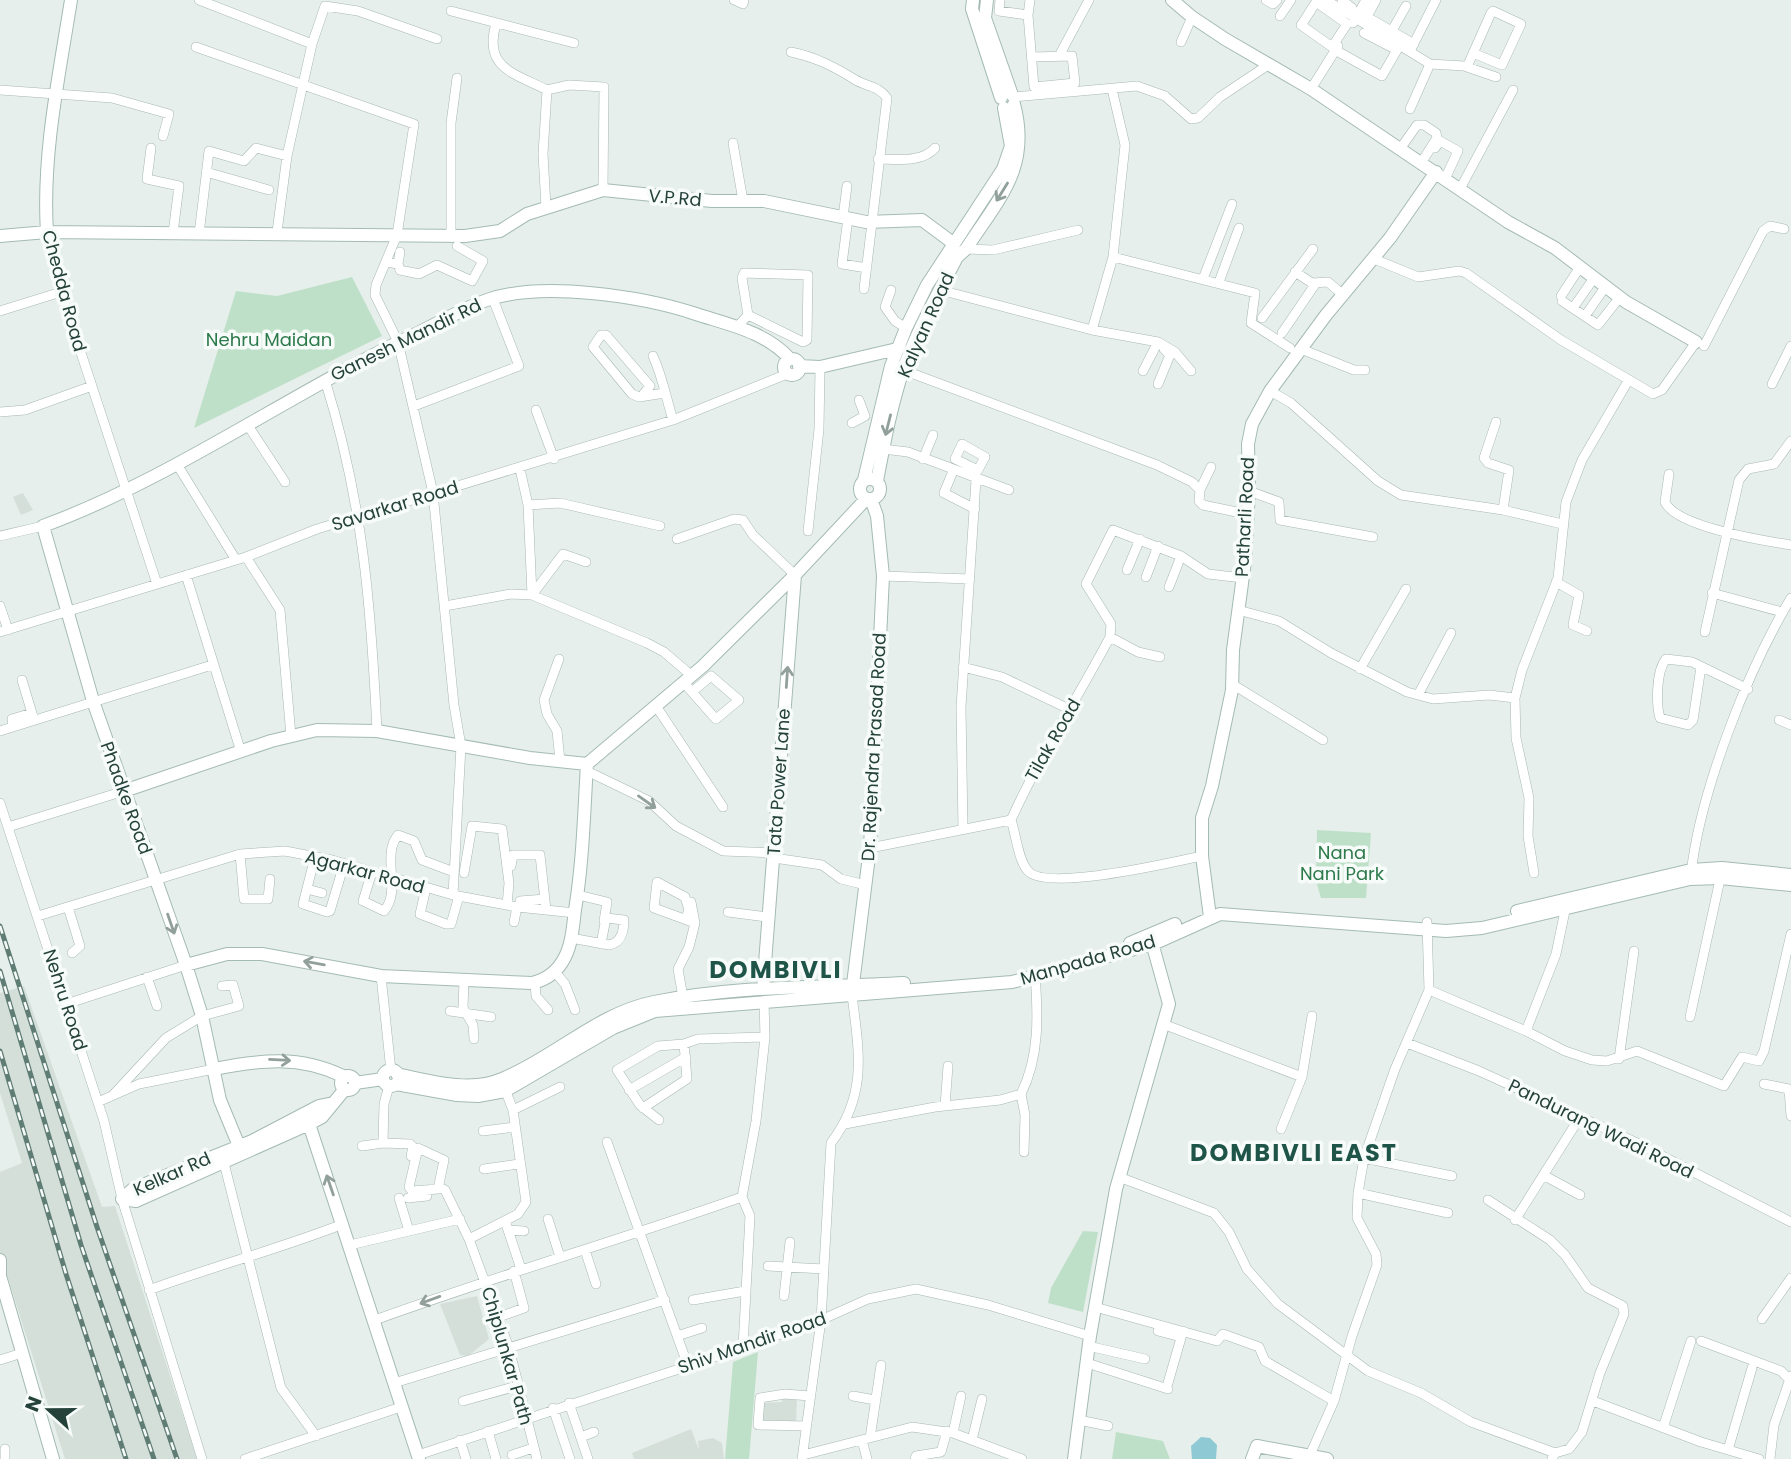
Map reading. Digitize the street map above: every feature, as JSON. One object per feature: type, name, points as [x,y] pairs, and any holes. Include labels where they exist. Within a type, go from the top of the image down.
[{"type":"street","name":"Chedda Road","points":[[71,0],[57,94],[45,209],[47,232],[61,292],[157,584]]},
{"type":"street","points":[[199,0],[312,44]]},
{"type":"street","points":[[734,0],[743,4],[744,0]]},
{"type":"street","name":"Kalyan Road","points":[[870,490],[871,418],[897,349],[927,285],[1003,169],[1011,146],[1009,100],[972,9],[973,0]]},
{"type":"street","name":"Kalyan Road","points":[[870,490],[903,370],[957,257],[966,249],[1014,174],[1021,147],[985,19],[987,0]]},
{"type":"street","points":[[1000,0],[999,11],[1028,15]]},
{"type":"street","points":[[1030,0],[1028,15],[1034,87],[1055,90],[1112,89],[1126,85],[1165,96],[1183,114],[1199,118],[1220,97],[1268,65]]},
{"type":"street","points":[[1059,56],[1089,0]]},
{"type":"street","points":[[1172,0],[1192,18],[1311,89],[1580,267],[1620,297],[1700,344]]},
{"type":"street","points":[[1266,0],[1273,4],[1277,0]]},
{"type":"street","points":[[1280,16],[1291,0]]},
{"type":"street","points":[[1362,23],[1366,0]]},
{"type":"street","points":[[1311,89],[1335,50],[1362,23],[1376,0]]},
{"type":"street","points":[[1412,48],[1436,0]]},
{"type":"street","points":[[1341,5],[1347,24],[1331,47],[1301,25],[1320,1],[1341,5],[1362,23],[1412,48],[1430,64],[1466,66],[1496,78]]},
{"type":"street","points":[[277,232],[288,156],[312,44],[325,6],[331,5],[437,39]]},
{"type":"street","points":[[1386,36],[1406,6]]},
{"type":"street","points":[[451,11],[574,43]]},
{"type":"street","points":[[1466,66],[1493,11],[1521,24],[1502,65],[1473,53]]},
{"type":"street","points":[[1181,42],[1192,18]]},
{"type":"street","points":[[496,24],[491,43],[492,54],[516,75],[547,90],[569,85],[604,87],[603,190]]},
{"type":"street","points":[[1335,50],[1382,76],[1397,50],[1386,36]]},
{"type":"street","points":[[196,47],[414,124],[397,235],[376,285],[375,295],[398,342],[433,493],[461,746],[455,858],[459,873]]},
{"type":"street","points":[[791,52],[811,56],[882,90],[887,98],[864,289]]},
{"type":"street","points":[[1009,100],[1074,85],[1074,57],[1032,57]]},
{"type":"street","points":[[1410,109],[1430,64]]},
{"type":"street","points":[[400,252],[400,270],[419,275],[432,266],[444,266],[472,281],[483,261],[455,242],[452,123],[457,78]]},
{"type":"street","points":[[1092,330],[1113,257],[1125,145],[1112,89]]},
{"type":"street","points":[[0,90],[112,98],[169,114],[163,136]]},
{"type":"street","points":[[546,207],[543,154],[547,90]]},
{"type":"street","points":[[1460,189],[1514,90]]},
{"type":"street","points":[[1399,149],[1417,125],[1424,125],[1436,133],[1437,138],[1423,164]]},
{"type":"street","points":[[1423,164],[1439,141],[1457,150],[1458,154],[1440,176]]},
{"type":"street","points":[[733,143],[743,201]]},
{"type":"street","points":[[151,148],[147,179],[178,186],[173,233]]},
{"type":"street","points":[[878,159],[907,159],[929,155],[935,148]]},
{"type":"street","points":[[199,234],[209,151],[244,162],[256,149],[288,156]]},
{"type":"street","points":[[206,172],[269,190]]},
{"type":"street","name":"Patharli Road","points":[[1210,913],[1202,856],[1202,818],[1212,786],[1232,684],[1249,491],[1248,444],[1252,424],[1296,348],[1440,176]]},
{"type":"street","points":[[847,186],[842,264],[867,268]]},
{"type":"street","name":"V.P.Rd","points":[[47,232],[277,232],[397,235],[455,242],[500,231],[527,214],[603,190],[764,201],[873,222],[922,220],[953,243]]},
{"type":"street","points":[[1203,279],[1232,204]]},
{"type":"street","points":[[1372,258],[1418,277],[1459,271],[1466,274],[1562,340],[1628,381],[1646,392],[1659,393],[1700,344],[1763,231],[1770,226],[1784,229]]},
{"type":"street","points":[[1219,282],[1239,228]]},
{"type":"street","points":[[966,249],[993,250],[1078,230]]},
{"type":"street","points":[[0,236],[47,232]]},
{"type":"street","points":[[1262,318],[1313,249]]},
{"type":"street","points":[[1113,257],[1255,293],[1249,317],[1251,323],[1296,348],[1354,370],[1365,370]]},
{"type":"street","points":[[387,262],[398,264]]},
{"type":"street","points":[[1580,267],[1562,299],[1573,308],[1600,325],[1620,297]]},
{"type":"street","points":[[1296,272],[1316,283],[1328,282],[1342,294]]},
{"type":"street","points":[[744,273],[808,275],[807,340],[803,342],[748,315],[742,278],[744,273]]},
{"type":"street","points":[[1573,308],[1594,278]]},
{"type":"street","points":[[1282,333],[1316,283]]},
{"type":"street","points":[[1585,316],[1606,286]]},
{"type":"street","points":[[891,290],[885,307],[895,321],[906,328]]},
{"type":"street","points":[[940,290],[1092,330],[1157,344],[1175,352],[1191,371]]},
{"type":"street","name":"Ganesh Mandir Rd","points":[[43,526],[126,493],[178,466],[325,380],[398,342],[493,299],[558,291],[587,292],[676,307],[758,334],[781,349],[795,363]]},
{"type":"street","points":[[0,311],[61,292]]},
{"type":"street","points":[[1255,298],[1270,307]]},
{"type":"street","points":[[414,406],[519,366],[493,299]]},
{"type":"street","points":[[737,327],[748,315]]},
{"type":"street","points":[[641,397],[650,386],[606,335],[601,335],[593,342],[593,347],[632,394],[641,397],[665,393]]},
{"type":"street","points":[[1143,371],[1157,344]]},
{"type":"street","points":[[1157,344],[1170,353],[1158,384]]},
{"type":"street","points":[[1772,384],[1791,345]]},
{"type":"street","points":[[787,374],[795,374],[795,363],[820,367],[897,349]]},
{"type":"street","points":[[653,356],[666,386],[665,393],[673,420]]},
{"type":"street","points":[[808,531],[819,429],[820,367]]},
{"type":"street","points":[[903,370],[1157,465],[1192,482],[1200,490]]},
{"type":"street","name":"Savarkar Road","points":[[4,631],[246,557],[317,529],[673,420],[787,374]]},
{"type":"street","points":[[325,380],[343,437],[360,518],[369,583],[377,732]]},
{"type":"street","points":[[1534,873],[1528,836],[1529,798],[1516,738],[1515,698],[1522,670],[1556,582],[1566,502],[1582,460],[1628,381]]},
{"type":"street","points":[[0,412],[25,410],[92,386]]},
{"type":"street","points":[[1270,391],[1291,402],[1378,481],[1401,495],[1503,510],[1563,524]]},
{"type":"street","points":[[852,423],[871,418],[859,400]]},
{"type":"street","points":[[536,410],[554,458]]},
{"type":"street","points":[[1496,422],[1484,458],[1488,463],[1509,470],[1503,510]]},
{"type":"street","points":[[247,424],[285,482]]},
{"type":"street","points":[[923,459],[933,435]]},
{"type":"street","points":[[1705,632],[1742,473],[1774,464],[1791,441]]},
{"type":"street","points":[[883,449],[960,469],[976,480],[1009,490]]},
{"type":"street","points":[[178,466],[236,560]]},
{"type":"street","points":[[1211,467],[1200,490],[1199,501],[1203,505],[1246,514]]},
{"type":"street","points":[[520,469],[527,505],[532,595]]},
{"type":"street","points":[[960,469],[944,493],[975,509]]},
{"type":"street","points":[[1669,474],[1667,506],[1726,534],[1791,545]]},
{"type":"street","points":[[963,830],[959,754],[976,480]]},
{"type":"street","points":[[689,684],[703,666],[795,575],[870,490]]},
{"type":"street","name":"Dr. Rajendra Prasad Road","points":[[852,991],[870,848],[883,576],[877,516],[870,490]]},
{"type":"street","points":[[1249,491],[1279,502],[1280,520],[1373,537]]},
{"type":"street","points":[[527,505],[560,503],[660,526]]},
{"type":"street","points":[[677,539],[734,519],[743,520],[753,535],[795,575]]},
{"type":"street","points":[[0,536],[43,526]]},
{"type":"street","name":"Phadke Road","points":[[43,526],[93,701],[186,965],[202,1016],[220,1100],[239,1146]]},
{"type":"street","points":[[1160,657],[1138,652],[1110,637],[1111,624],[1086,584],[1111,533],[1119,530],[1159,546],[1181,556],[1208,574],[1242,578]]},
{"type":"street","points":[[1127,570],[1140,539]]},
{"type":"street","points":[[1147,575],[1159,546]]},
{"type":"street","points":[[532,595],[563,554],[586,562]]},
{"type":"street","points":[[1169,587],[1181,556]]},
{"type":"street","points":[[246,557],[280,610],[291,736]]},
{"type":"street","name":"Tata Power Lane","points":[[743,1347],[750,1214],[742,1197],[756,1121],[765,1037],[763,995],[767,917],[795,575]]},
{"type":"street","points":[[186,576],[241,752]]},
{"type":"street","points":[[883,576],[970,579]]},
{"type":"street","points":[[1556,582],[1579,595],[1573,625],[1587,631]]},
{"type":"street","points":[[1360,669],[1406,589]]},
{"type":"street","points":[[1712,593],[1782,612]]},
{"type":"street","points":[[445,606],[511,594],[532,595],[664,652],[718,719],[739,700],[726,684],[703,666]]},
{"type":"street","points":[[1691,875],[1701,815],[1748,689],[1782,612],[1791,598]]},
{"type":"street","points":[[0,606],[4,631]]},
{"type":"street","points":[[1238,610],[1279,621],[1360,669],[1418,695],[1433,699],[1489,695],[1515,698]]},
{"type":"street","points":[[1418,695],[1451,633]]},
{"type":"street","name":"Tilak Road","points":[[1012,820],[1055,731],[1071,710],[1110,637]]},
{"type":"street","points":[[559,659],[544,700],[547,714],[557,732],[560,761]]},
{"type":"street","points":[[1701,667],[1693,720],[1688,725],[1660,719],[1658,710],[1663,662],[1666,659],[1681,660],[1701,667],[1748,689]]},
{"type":"street","points":[[0,731],[33,716],[212,665]]},
{"type":"street","points":[[963,667],[1002,677],[1071,710]]},
{"type":"street","points":[[66,1004],[228,954],[262,954],[381,976],[535,983],[555,972],[565,958],[572,937],[582,866],[587,768],[656,706],[689,684],[709,676],[748,696]]},
{"type":"street","points":[[22,680],[33,716]]},
{"type":"street","points":[[1232,684],[1323,740]]},
{"type":"street","points":[[656,706],[723,807]]},
{"type":"street","points":[[1779,720],[1791,725]]},
{"type":"street","points":[[8,827],[291,736],[317,730],[377,732],[560,761],[587,768],[649,801],[676,826],[723,851],[774,856],[822,865],[841,879],[866,885]]},
{"type":"street","name":"Nehru Road","points":[[0,803],[98,1102],[122,1199],[202,1459]]},
{"type":"street","points":[[870,848],[1012,820],[1026,867],[1034,875],[1062,878],[1103,875],[1202,856]]},
{"type":"street","points":[[426,888],[420,914],[450,924],[459,873],[466,860],[472,825],[502,829],[514,905]]},
{"type":"street","points":[[372,872],[363,901],[381,910],[387,907],[392,878],[392,845],[400,834],[415,841],[422,860],[459,873]]},
{"type":"street","name":"Agarkar Road","points":[[38,916],[240,854],[280,850],[345,864],[456,895],[575,913]]},
{"type":"street","points":[[240,854],[244,899],[268,899],[270,879]]},
{"type":"street","points":[[514,922],[510,859],[513,855],[540,855],[545,910]]},
{"type":"street","points":[[315,857],[304,906],[329,912],[337,873],[345,864]]},
{"type":"street","points":[[455,858],[466,860]]},
{"type":"street","points":[[1690,1017],[1721,873]]},
{"type":"street","name":"Manpada Road","points":[[1721,873],[1791,885]]},
{"type":"street","name":"Manpada Road","points":[[348,1083],[391,1079],[457,1095],[503,1086],[638,1016],[684,1003],[763,995],[984,986],[1151,940],[1210,913],[1482,928],[1510,917],[1566,902],[1691,875],[1791,875]]},
{"type":"street","points":[[657,883],[683,895],[692,923],[652,906],[657,883]]},
{"type":"street","points":[[307,890],[322,893]]},
{"type":"street","points":[[684,1003],[678,969],[692,923],[691,902],[685,892]]},
{"type":"street","points":[[572,937],[599,940],[607,904],[578,895]]},
{"type":"street","points":[[514,905],[545,899]]},
{"type":"street","points":[[1526,1031],[1556,954],[1566,902]]},
{"type":"street","points":[[643,906],[692,923]]},
{"type":"street","points":[[68,907],[80,946],[72,953]]},
{"type":"street","points":[[728,912],[767,917]]},
{"type":"street","points":[[1310,1455],[1334,1401],[1346,1354],[1378,1260],[1357,1219],[1357,1192],[1364,1158],[1429,990],[1427,926]]},
{"type":"street","points":[[1429,990],[1526,1031],[1565,1051],[1592,1060],[1619,1059],[1637,1051],[1724,1086],[1742,1057],[1759,1061],[1764,1052],[1791,933]]},
{"type":"street","points":[[572,937],[601,944]]},
{"type":"street","points":[[1074,1459],[1089,1341],[1119,1177],[1169,997],[1151,940]]},
{"type":"street","points":[[1619,1059],[1634,951]]},
{"type":"street","points":[[555,972],[565,984],[575,1010]]},
{"type":"street","points":[[1024,1152],[1025,1115],[1021,1094],[1032,1071],[1038,1013],[1035,974]]},
{"type":"street","points":[[381,976],[391,1079],[384,1104],[383,1143]]},
{"type":"street","points":[[148,977],[157,1006]]},
{"type":"street","points":[[464,981],[462,1004],[474,1028],[474,1039]]},
{"type":"street","points":[[535,983],[536,996],[548,1010]]},
{"type":"street","points":[[113,1095],[166,1038],[202,1016],[240,1004],[233,985],[222,986]]},
{"type":"street","points":[[852,991],[859,1059],[857,1096],[845,1124],[831,1143],[821,1320],[802,1457],[912,1427],[950,1432],[1022,1459]]},
{"type":"street","points":[[450,1011],[491,1017]]},
{"type":"street","points":[[1281,1129],[1302,1077],[1312,1016]]},
{"type":"street","points":[[1163,1024],[1302,1077]]},
{"type":"street","points":[[659,1120],[643,1108],[617,1072],[618,1068],[659,1046],[684,1044],[698,1039],[765,1037]]},
{"type":"street","name":"Pandurang Wadi Road","points":[[1407,1043],[1479,1071],[1580,1117],[1791,1222]]},
{"type":"street","points":[[643,1108],[687,1079],[684,1044]]},
{"type":"street","points":[[629,1090],[685,1057]]},
{"type":"street","points":[[98,1102],[139,1084],[270,1059],[322,1066],[348,1083]]},
{"type":"street","points":[[945,1106],[948,1066]]},
{"type":"street","name":"Kelkar Rd","points":[[122,1199],[136,1201],[309,1124],[322,1117],[348,1083]]},
{"type":"street","points":[[1764,1084],[1789,1089],[1791,1116]]},
{"type":"street","points":[[469,1239],[507,1225],[522,1211],[526,1202],[513,1110],[503,1086]]},
{"type":"street","points":[[513,1110],[560,1087]]},
{"type":"street","points":[[845,1124],[945,1106],[1000,1100],[1021,1094]]},
{"type":"street","name":"Kelkar Rd","points":[[122,1199],[133,1189],[239,1146],[319,1106],[333,1104]]},
{"type":"street","points":[[1516,1220],[1580,1117]]},
{"type":"street","points":[[309,1124],[419,1457]]},
{"type":"street","points":[[483,1131],[515,1127]]},
{"type":"street","points":[[607,1142],[688,1366]]},
{"type":"street","points":[[362,1146],[383,1143],[413,1147],[405,1188]]},
{"type":"street","points":[[418,1149],[444,1160],[443,1190],[410,1190],[418,1149]]},
{"type":"street","points":[[1364,1158],[1452,1176]]},
{"type":"street","points":[[224,1163],[281,1388],[316,1436]]},
{"type":"street","points":[[484,1169],[519,1164]]},
{"type":"street","points":[[1545,1176],[1580,1195]]},
{"type":"street","points":[[1119,1177],[1214,1213],[1229,1232],[1247,1269],[1278,1304],[1368,1371],[1421,1393],[1471,1422],[1553,1456],[1569,1449],[1577,1441],[1624,1314],[1623,1306],[1588,1288],[1565,1255],[1549,1240],[1488,1200]]},
{"type":"street","points":[[409,1231],[403,1198],[443,1190]]},
{"type":"street","name":"Chiplunkar Path","points":[[443,1190],[469,1239],[499,1317],[535,1453]]},
{"type":"street","points":[[1357,1192],[1448,1213]]},
{"type":"street","points":[[375,1320],[486,1280],[641,1233],[742,1197]]},
{"type":"street","points":[[350,1245],[460,1219]]},
{"type":"street","points":[[548,1219],[560,1257]]},
{"type":"street","points":[[149,1290],[343,1224]]},
{"type":"street","points":[[507,1225],[524,1231]]},
{"type":"street","points":[[499,1317],[524,1308],[507,1225]]},
{"type":"street","points":[[784,1296],[790,1242]]},
{"type":"street","points":[[584,1250],[596,1284]]},
{"type":"street","points":[[0,1261],[0,1276],[52,1459]]},
{"type":"street","points":[[768,1266],[824,1269]]},
{"type":"street","points":[[1762,1319],[1791,1278]]},
{"type":"street","name":"Shiv Mandir Road","points":[[419,1457],[553,1408],[688,1366],[821,1320],[868,1299],[916,1289],[1145,1359]]},
{"type":"street","points":[[693,1300],[745,1292]]},
{"type":"street","points":[[394,1383],[665,1300]]},
{"type":"street","points":[[1096,1307],[1182,1334]]},
{"type":"street","points":[[677,1336],[702,1328]]},
{"type":"street","points":[[1158,1331],[1217,1341],[1223,1334],[1259,1347],[1265,1361],[1334,1401]]},
{"type":"street","points":[[1087,1363],[1168,1386],[1182,1334]]},
{"type":"street","points":[[1663,1428],[1690,1340]]},
{"type":"street","points":[[1701,1341],[1781,1371],[1790,1377],[1774,1425],[1770,1459]]},
{"type":"street","points":[[0,1360],[22,1353]]},
{"type":"street","points":[[867,1459],[866,1439],[881,1365]]},
{"type":"street","points":[[1728,1450],[1752,1368]]},
{"type":"street","points":[[463,1401],[517,1386]]},
{"type":"street","points":[[806,1426],[758,1425],[758,1402],[760,1398],[785,1394],[810,1396]]},
{"type":"street","points":[[853,1396],[875,1400]]},
{"type":"street","points":[[915,1459],[940,1451],[950,1432],[961,1396]]},
{"type":"street","points":[[972,1440],[982,1399]]},
{"type":"street","points":[[1593,1401],[1663,1428],[1759,1459]]},
{"type":"street","points":[[569,1403],[588,1459]]},
{"type":"street","points":[[248,1458],[401,1407]]},
{"type":"street","points":[[553,1408],[570,1459]]},
{"type":"street","points":[[1094,1423],[1096,1412]]},
{"type":"street","points":[[1079,1420],[1108,1426]]},
{"type":"street","points":[[490,1430],[498,1458]]},
{"type":"street","points":[[581,1437],[594,1432]]},
{"type":"street","points":[[460,1440],[466,1459]]},
{"type":"street","points":[[1252,1459],[1258,1446],[1327,1459]]},
{"type":"street","points":[[516,1457],[535,1453]]},
{"type":"shaded area","points":[[23,493],[33,510],[21,515],[13,497]]},
{"type":"shaded area","points":[[24,986],[102,1207],[115,1206],[197,1459],[65,1459],[0,1253],[0,1172],[22,1163],[0,1093],[0,993]]},
{"type":"shaded area","points":[[477,1296],[489,1339],[468,1356],[460,1355],[440,1304]]},
{"type":"shaded area","points":[[783,1397],[797,1397],[796,1424],[760,1423],[761,1403],[782,1402]]},
{"type":"shaded area","points":[[691,1429],[699,1450],[698,1441],[713,1438],[722,1443],[724,1459],[634,1459],[632,1453]]},
{"type":"green space","name":"Nehru Maidan","points":[[352,277],[382,336],[194,428],[236,291],[277,296]]},
{"type":"green space","name":"Nana Nani Park","points":[[1317,830],[1371,833],[1366,898],[1321,898],[1316,881]]},
{"type":"green space","points":[[1083,1231],[1098,1232],[1083,1312],[1048,1303],[1051,1288]]},
{"type":"green space","points":[[758,1352],[749,1459],[725,1459],[733,1362]]},
{"type":"green space","points":[[1116,1432],[1163,1441],[1170,1459],[1112,1459]]},
{"type":"water","points":[[1201,1437],[1210,1438],[1217,1445],[1216,1459],[1192,1459],[1191,1446]]},
{"type":"railway","points":[[0,926],[97,1227],[177,1459]]},
{"type":"railway","points":[[0,971],[81,1245],[154,1459]]},
{"type":"railway","points":[[0,1051],[66,1274],[126,1459]]},
{"type":"district","name":"DOMBIVLI","points":[[776,970]]},
{"type":"district","name":"DOMBIVLI EAST","points":[[1294,1153]]}]
